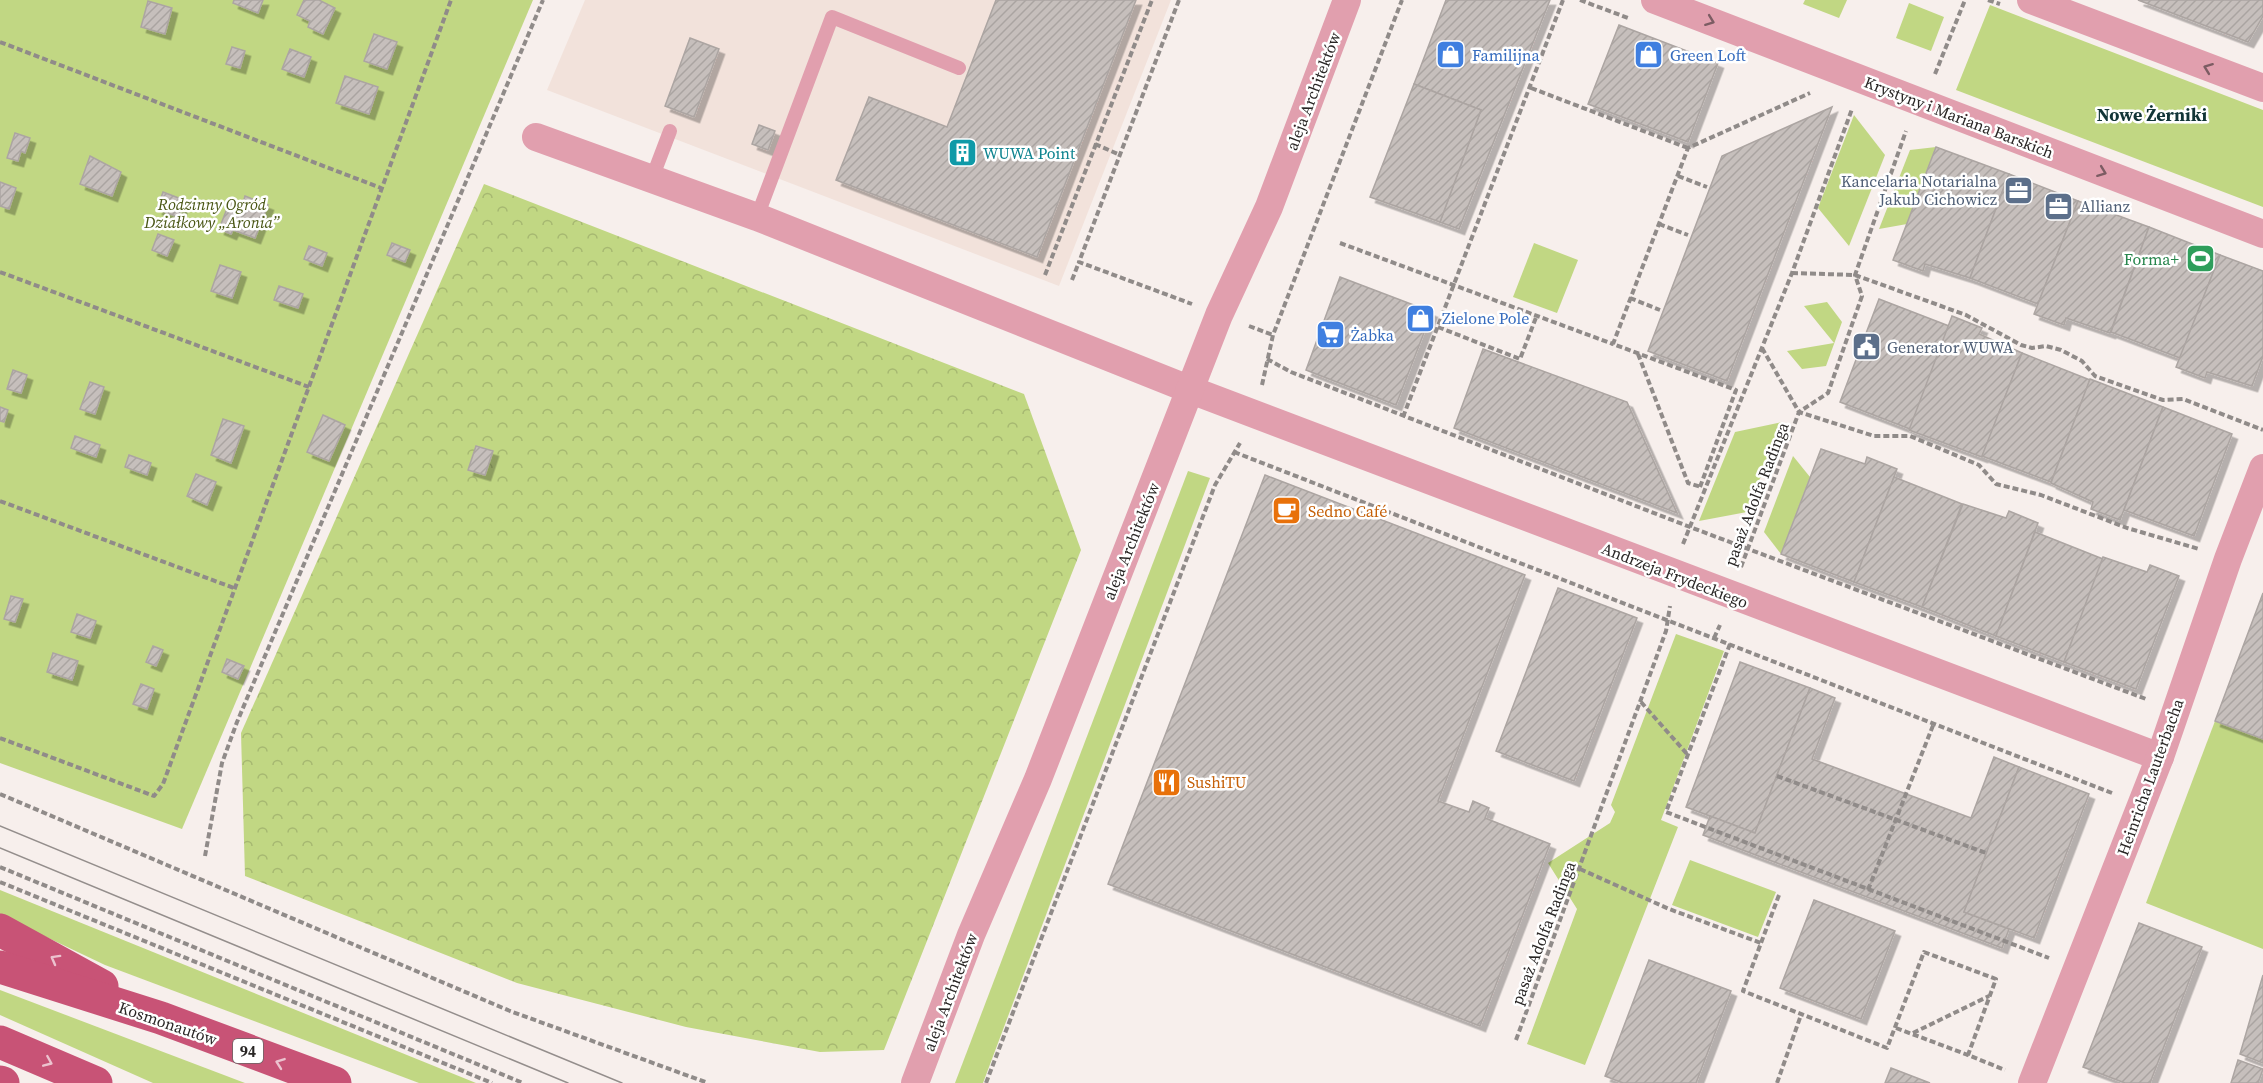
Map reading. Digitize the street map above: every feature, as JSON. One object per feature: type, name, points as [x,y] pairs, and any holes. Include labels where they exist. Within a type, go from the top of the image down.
[{"type":"main road","points":[[0,930],[161,1018]]},
{"type":"main road","name":"Kosmonautów","points":[[0,967],[161,1018],[335,1083]]},
{"type":"main road","points":[[0,1042],[96,1083]]},
{"type":"street","name":"aleja Architektów","points":[[915,1083],[971,935],[1038,779],[1219,315],[1269,207],[1347,0]]},
{"type":"street","name":"Krystyny i Mariana Barskich","points":[[1655,0],[2263,234]]},
{"type":"street","points":[[2031,0],[2263,88]]},
{"type":"street","name":"Andrzeja Frydeckiego","points":[[536,137],[651,181],[756,217],[1191,390],[2160,757]]},
{"type":"street","name":"Heinricha Lauterbacha","points":[[2020,1077],[2160,757],[2228,560],[2263,468]]},
{"type":"lane","points":[[756,217],[832,17],[959,68]]},
{"type":"lane","points":[[651,181],[670,131]]},
{"type":"path","points":[[0,738],[154,796],[163,784],[451,0]]},
{"type":"path","points":[[205,856],[222,763],[237,722],[543,0]]},
{"type":"path","points":[[1045,275],[1152,0]]},
{"type":"path","points":[[1072,280],[1179,0]]},
{"type":"path","points":[[986,1083],[1215,485],[1234,452],[1252,412],[1261,387],[1267,359],[1402,0]]},
{"type":"path","points":[[1403,417],[1563,0]]},
{"type":"path","name":"pasaż Adolfa Radinga","points":[[1714,638],[1800,412],[1828,393],[1862,296],[1855,275],[1909,124],[1924,104],[1965,0]]},
{"type":"path","points":[[0,42],[381,188]]},
{"type":"path","points":[[1531,88],[1688,148],[1819,89]]},
{"type":"path","points":[[1690,527],[1792,273],[1855,103]]},
{"type":"path","points":[[1095,144],[1120,155]]},
{"type":"path","points":[[1613,344],[1688,148]]},
{"type":"path","points":[[1678,176],[1707,187]]},
{"type":"path","points":[[1659,225],[1688,235]]},
{"type":"path","points":[[1340,243],[1736,390],[1700,487]]},
{"type":"path","points":[[1079,262],[1179,299]]},
{"type":"path","points":[[0,272],[309,387]]},
{"type":"path","points":[[1792,273],[1855,275],[1966,315],[2021,345],[2061,350],[2082,361],[2095,376],[2163,400],[2183,399],[2263,430]]},
{"type":"path","points":[[1630,298],[1660,310]]},
{"type":"path","points":[[1438,327],[1520,359],[1537,315]]},
{"type":"path","points":[[1762,348],[1800,412],[1874,436],[1911,436],[1979,465],[1996,484],[2041,495],[2127,528],[2177,541],[2228,560]]},
{"type":"path","points":[[1638,353],[1688,483],[1706,489]]},
{"type":"path","points":[[1267,359],[1291,372],[1403,417],[2175,710]]},
{"type":"path","points":[[1234,452],[2141,804]]},
{"type":"path","points":[[0,501],[234,588]]},
{"type":"path","name":"pasaż Adolfa Radinga","points":[[1516,1040],[1666,632]]},
{"type":"path","points":[[1730,644],[1666,812],[2029,951]]},
{"type":"path","points":[[1641,702],[1688,754]]},
{"type":"path","points":[[1868,890],[1934,723]]},
{"type":"path","points":[[1777,776],[1986,853]]},
{"type":"path","points":[[0,794],[510,1011],[708,1083]]},
{"type":"path","points":[[0,867],[523,1083]]},
{"type":"path","points":[[1580,869],[1649,900],[1761,943]]},
{"type":"path","points":[[0,882],[492,1083]]},
{"type":"path","points":[[1779,895],[1743,991],[1887,1048],[1924,952],[1996,979],[1968,1055]]},
{"type":"path","points":[[1913,1033],[1990,996]]},
{"type":"path","points":[[1777,1083],[1801,1015]]},
{"type":"path","points":[[1895,1028],[1913,1033],[2020,1077]]},
{"type":"shaded area","points":[[585,0],[1171,0],[1059,286],[547,90]]},
{"type":"green space","name":"Rodzinny Ogród Działkowy „Aronia”","points":[[0,0],[533,0],[182,829],[0,763]]},
{"type":"green space","points":[[1805,0],[1847,0],[1839,18],[1803,4]]},
{"type":"green space","points":[[1909,3],[1944,17],[1931,51],[1896,38]]},
{"type":"green space","points":[[1990,5],[2263,110],[2263,207],[1956,90]]},
{"type":"green space","points":[[1854,115],[1885,155],[1849,246],[1818,208]]},
{"type":"green space","points":[[1936,147],[1907,224],[1879,229],[1910,150]]},
{"type":"green space","points":[[484,184],[1024,394],[1081,550],[884,1050],[820,1052],[686,1027],[517,983],[245,876],[241,733]]},
{"type":"green space","points":[[1534,243],[1578,260],[1557,313],[1513,297]]},
{"type":"green space","points":[[1827,302],[1842,322],[1826,366],[1802,369],[1787,351],[1834,343],[1804,306]]},
{"type":"green space","points":[[1782,422],[1747,512],[1699,521],[1735,432]]},
{"type":"green space","points":[[1793,456],[1810,477],[1781,554],[1764,532]]},
{"type":"green space","points":[[1188,471],[1210,478],[983,1083],[955,1083]]},
{"type":"green space","points":[[1676,634],[1724,651],[1661,820],[1678,827],[1585,1065],[1527,1044],[1577,909],[1548,863],[1610,823],[1615,812],[1611,805]]},
{"type":"green space","points":[[2215,721],[2263,739],[2263,949],[2146,903]]},
{"type":"green space","points":[[1690,860],[1776,892],[1758,937],[1672,905]]},
{"type":"green space","points":[[0,890],[476,1083],[419,1083],[105,965],[0,915]]},
{"type":"green space","points":[[0,990],[245,1083],[153,1083],[0,1015]]},
{"type":"building","points":[[234,0],[263,0],[258,13],[233,3]]},
{"type":"building","points":[[304,0],[319,0],[335,8],[323,34],[308,27],[310,21],[297,15]]},
{"type":"building","name":"WUWA Point","points":[[996,0],[1136,0],[1037,257],[836,180],[869,97],[947,127]]},
{"type":"building","points":[[1446,0],[1550,0],[1459,229],[1440,222],[1481,110],[1414,84]]},
{"type":"building","points":[[2138,0],[2263,0],[2263,16],[2248,42]]},
{"type":"building","points":[[148,1],[172,8],[165,34],[141,27]]},
{"type":"building","points":[[1619,25],[1718,63],[1688,142],[1588,104]]},
{"type":"building","points":[[374,34],[397,42],[387,69],[364,61]]},
{"type":"building","points":[[690,38],[719,49],[694,117],[665,106]]},
{"type":"building","points":[[232,47],[245,51],[240,68],[226,64]]},
{"type":"building","points":[[290,49],[311,57],[304,77],[282,69]]},
{"type":"building","points":[[345,76],[378,87],[369,114],[336,103]]},
{"type":"building","points":[[1414,84],[1481,110],[1440,222],[1370,197]]},
{"type":"building","points":[[1832,107],[1727,381],[1648,351],[1722,156]]},
{"type":"building","points":[[759,125],[775,131],[768,150],[752,144]]},
{"type":"building","points":[[15,133],[30,138],[25,153],[21,151],[18,161],[7,158]]},
{"type":"building","points":[[1936,147],[2009,174],[1970,278],[1925,264],[1923,271],[1893,260]]},
{"type":"building","points":[[90,156],[121,172],[112,196],[80,184]]},
{"type":"building","points":[[2009,174],[2078,201],[2038,304],[1970,278]]},
{"type":"building","points":[[0,182],[16,188],[9,209],[0,206]]},
{"type":"building","points":[[163,192],[184,200],[178,217],[157,209]]},
{"type":"building","points":[[245,196],[268,205],[255,238],[233,230],[231,234],[219,229],[230,201],[242,206]]},
{"type":"building","points":[[2078,201],[2149,227],[2110,333],[2066,318],[2064,325],[2034,314]]},
{"type":"building","points":[[2149,227],[2220,255],[2180,358],[2111,332]]},
{"type":"building","points":[[158,234],[174,240],[167,256],[152,250]]},
{"type":"building","points":[[392,243],[410,250],[405,262],[387,255]]},
{"type":"building","points":[[309,246],[327,253],[322,266],[304,259]]},
{"type":"building","points":[[2220,255],[2263,271],[2263,356],[2252,386],[2207,372],[2205,378],[2176,367]]},
{"type":"building","points":[[220,265],[241,272],[232,298],[211,291]]},
{"type":"building","points":[[1340,277],[1432,312],[1396,405],[1306,370]]},
{"type":"building","points":[[279,286],[303,294],[298,308],[274,300]]},
{"type":"building","points":[[1879,299],[1949,326],[1910,429],[1840,402]]},
{"type":"building","points":[[1952,316],[1982,328],[1979,334],[2022,353],[1982,457],[1909,430]]},
{"type":"building","points":[[1483,349],[1627,402],[1677,513],[1454,428]]},
{"type":"building","points":[[2022,353],[2090,380],[2051,482],[1982,456]]},
{"type":"building","points":[[13,370],[27,375],[21,393],[7,389]]},
{"type":"building","points":[[2090,379],[2163,407],[2120,520],[2091,509],[2093,502],[2051,483]]},
{"type":"building","points":[[90,382],[104,387],[95,414],[80,409]]},
{"type":"building","points":[[0,407],[8,410],[4,422],[0,421]]},
{"type":"building","points":[[2163,407],[2232,434],[2194,536],[2124,510]]},
{"type":"building","points":[[323,415],[345,425],[329,461],[307,452]]},
{"type":"building","points":[[223,419],[244,426],[231,463],[211,455]]},
{"type":"building","points":[[75,436],[100,445],[96,457],[71,448]]},
{"type":"building","points":[[476,446],[493,451],[485,475],[468,470]]},
{"type":"building","points":[[1821,449],[1865,464],[1867,457],[1897,469],[1854,582],[1781,554]]},
{"type":"building","points":[[129,455],[151,463],[147,475],[125,467]]},
{"type":"building","points":[[196,474],[216,482],[207,505],[187,496]]},
{"type":"building","points":[[1265,475],[1525,575],[1438,801],[1469,812],[1473,801],[1489,808],[1485,818],[1550,844],[1480,1026],[1108,884]]},
{"type":"building","points":[[1894,477],[1962,504],[1922,607],[1854,582]]},
{"type":"building","points":[[1963,504],[2006,518],[2009,511],[2038,523],[1996,636],[1922,607]]},
{"type":"building","points":[[2035,532],[2103,559],[2064,662],[1996,636]]},
{"type":"building","points":[[2103,557],[2147,572],[2150,565],[2179,576],[2136,689],[2064,662]]},
{"type":"building","points":[[1558,588],[1637,618],[1574,781],[1496,751]]},
{"type":"building","points":[[2263,593],[2263,739],[2215,721]]},
{"type":"building","points":[[11,596],[23,599],[15,622],[4,619]]},
{"type":"building","points":[[77,614],[96,621],[90,638],[71,632]]},
{"type":"building","points":[[153,646],[163,650],[156,666],[146,662]]},
{"type":"building","points":[[53,653],[78,661],[72,680],[47,672]]},
{"type":"building","points":[[227,659],[244,666],[238,679],[222,672]]},
{"type":"building","points":[[1740,662],[1810,688],[1755,833],[1686,807]]},
{"type":"building","points":[[141,684],[154,689],[147,709],[133,704]]},
{"type":"building","points":[[1810,688],[1835,698],[1812,759],[1971,818],[1994,757],[2019,767],[1964,912],[2009,929],[2002,948],[1703,835],[1710,816],[1755,833]]},
{"type":"building","points":[[2019,767],[2089,794],[2034,938],[1964,912]]},
{"type":"building","points":[[1814,900],[1895,931],[1861,1019],[1780,988]]},
{"type":"building","points":[[2139,923],[2202,947],[2150,1083],[2125,1083],[2083,1067]]},
{"type":"building","points":[[1649,960],[1731,991],[1696,1083],[1623,1083],[1605,1076]]},
{"type":"building","points":[[2263,975],[2263,1063],[2240,1054]]},
{"type":"building","points":[[2238,1060],[2263,1069],[2258,1083],[2231,1083]]},
{"type":"building","points":[[1891,1068],[1930,1083],[1885,1083]]},
{"type":"tram line","points":[[0,826],[622,1083]]},
{"type":"tram line","points":[[0,848],[568,1083]]},
{"type":"place","name":"Familijna","points":[[1451,55]]},
{"type":"place","name":"Green Loft","points":[[1649,55]]},
{"type":"place","name":"WUWA Point","points":[[962,153]]},
{"type":"place","name":"Kancelaria Notarialna Jakub Cichowicz","points":[[2018,190]]},
{"type":"place","name":"Allianz","points":[[2059,206]]},
{"type":"place","name":"Forma+","points":[[2200,259]]},
{"type":"place","name":"Zielone Pole","points":[[1421,318]]},
{"type":"place","name":"Żabka","points":[[1330,335]]},
{"type":"place","name":"Generator WUWA","points":[[1866,347]]},
{"type":"place","name":"Sedno Café","points":[[1287,511]]},
{"type":"place","name":"SushiTU","points":[[1166,782]]},
{"type":"district","name":"Nowe Żerniki","points":[[2152,114]]}]
